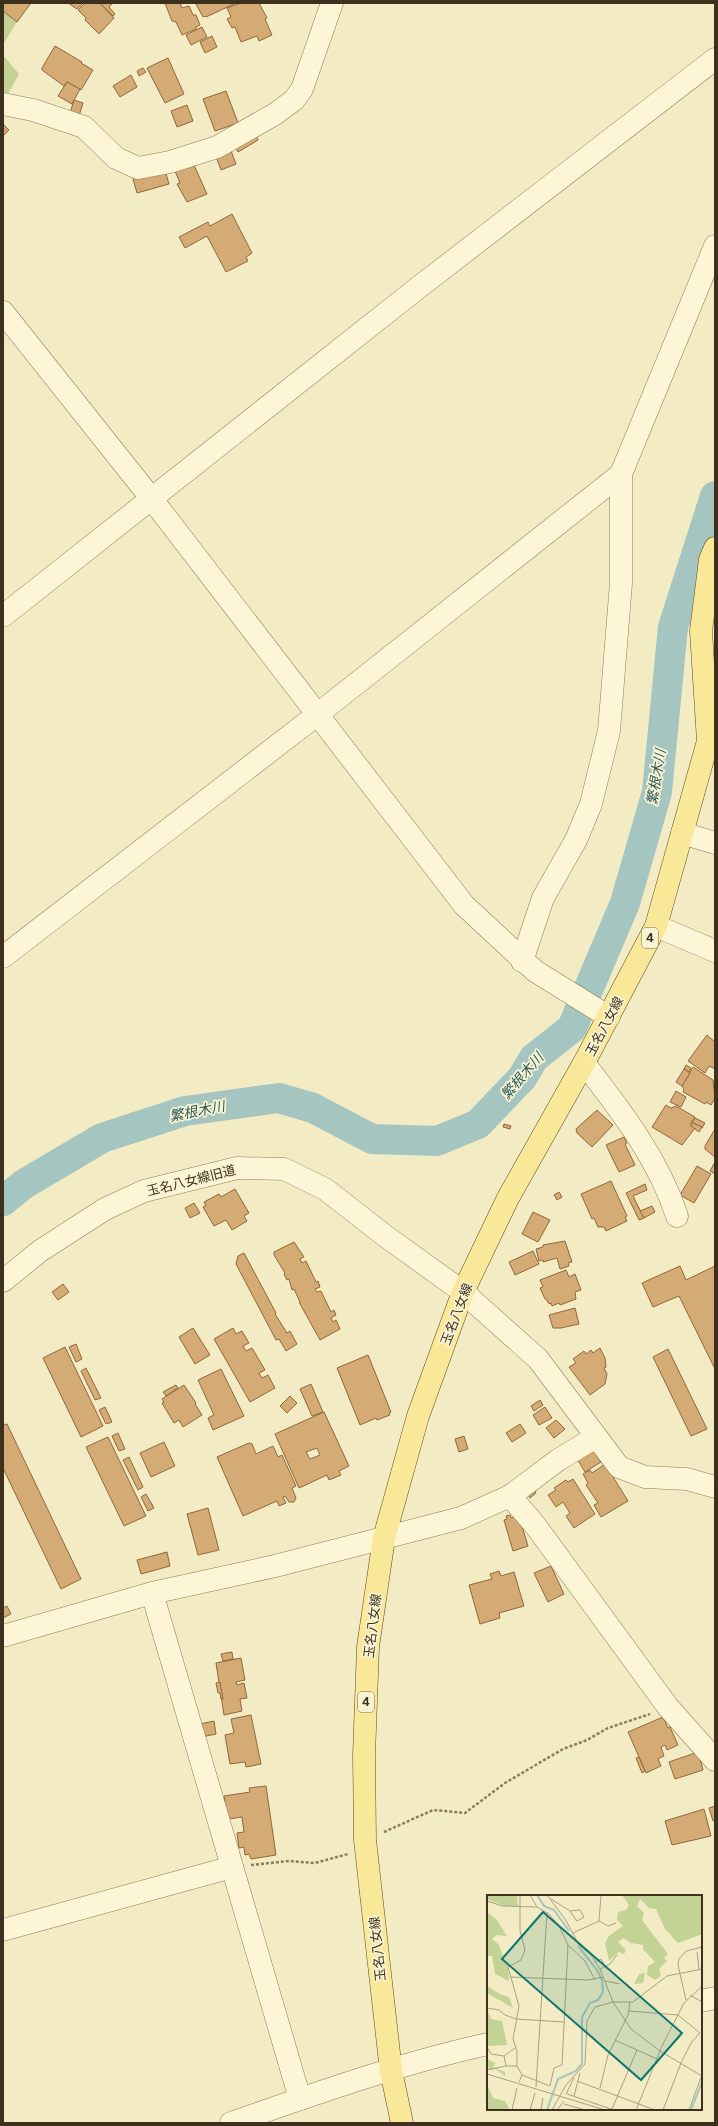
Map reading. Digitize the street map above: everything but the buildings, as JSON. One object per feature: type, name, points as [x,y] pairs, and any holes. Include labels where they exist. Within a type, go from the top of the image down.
[{"type":"main road","name":"玉名八女線","points":[[402,2123],[391,2071],[365,1840],[364,1755],[368,1647],[384,1538],[418,1416],[463,1292],[508,1198],[584,1063],[602,1012],[656,926],[708,740],[701,631],[710,560],[715,548]]},
{"type":"street","points":[[3,104],[33,110],[84,127],[116,158],[138,168],[170,162],[217,147],[257,125],[294,100],[302,88],[332,3]]},
{"type":"street","points":[[3,616],[419,287],[715,59]]},
{"type":"street","points":[[528,966],[543,898],[576,840],[591,804],[609,731],[620,584],[621,474],[715,246]]},
{"type":"street","points":[[3,312],[151,498],[464,904],[528,966],[602,1012]]},
{"type":"street","points":[[3,957],[318,714],[621,474]]},
{"type":"street","points":[[682,833],[715,843]]},
{"type":"street","points":[[656,926],[715,951]]},
{"type":"street","points":[[584,1063],[618,1107],[653,1159],[671,1197],[678,1216]]},
{"type":"street","name":"玉名八女線旧道","points":[[3,1281],[40,1251],[105,1209],[144,1191],[237,1168],[284,1169],[325,1189],[384,1235],[463,1292],[538,1359],[619,1467],[645,1477],[687,1479],[715,1486]]},
{"type":"street","points":[[3,1636],[152,1593],[275,1566],[461,1518],[510,1496],[558,1460],[596,1437]]},
{"type":"street","points":[[510,1496],[535,1525],[668,1708],[715,1760]]},
{"type":"street","points":[[152,1593],[300,2099]]},
{"type":"street","points":[[3,1930],[232,1866]]},
{"type":"street","points":[[702,2001],[715,1998]]},
{"type":"street","points":[[231,2123],[300,2099],[391,2071],[454,2052],[487,2044]]},
{"type":"path","points":[[232,1866],[289,1861],[315,1863],[337,1859],[351,1853],[365,1840],[433,1810],[465,1813],[505,1783],[563,1749],[587,1740],[608,1728],[668,1708]]},
{"type":"green space","points":[[3,3],[28,3],[3,45]]},
{"type":"green space","points":[[3,55],[19,74],[5,99],[3,99]]},
{"type":"waterway","name":"繁根木川","points":[[3,1201],[24,1184],[102,1138],[185,1111],[279,1098],[313,1108],[372,1139],[437,1141],[478,1124],[522,1078],[534,1058],[572,1028],[625,903],[657,792],[673,627],[715,496]]}]
